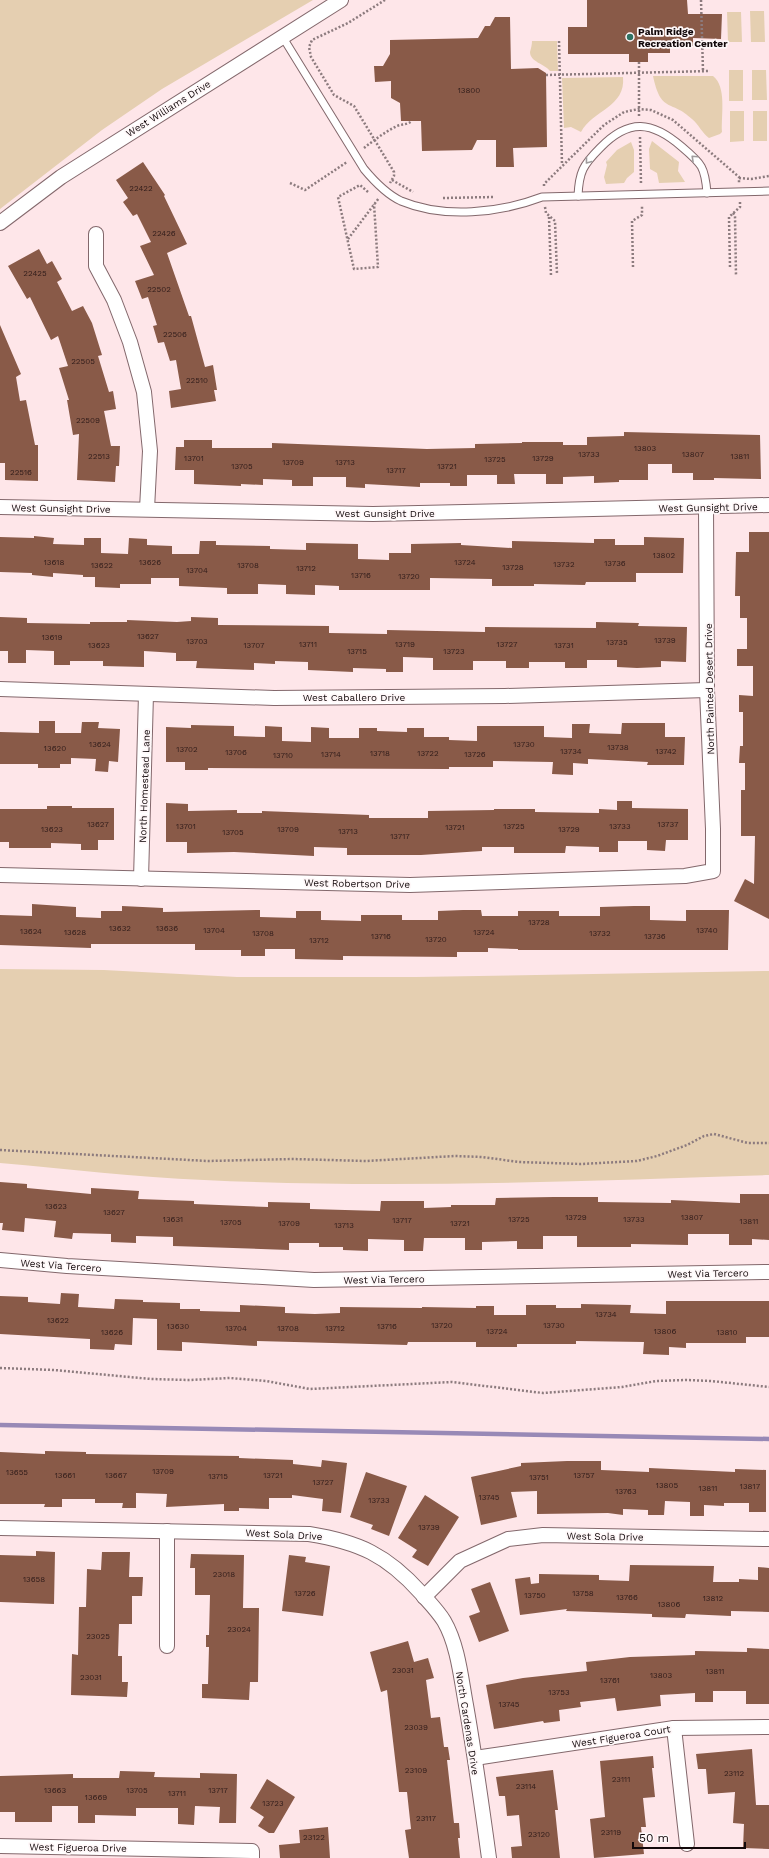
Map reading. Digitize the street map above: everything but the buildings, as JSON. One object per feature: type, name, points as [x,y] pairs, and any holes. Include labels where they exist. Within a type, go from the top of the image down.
[{"type":"street","name":"West Williams Drive","points":[[0,223],[61,177],[341,0]]},
{"type":"street","points":[[96,234],[96,266],[114,300],[130,342],[144,392],[150,451],[147,509]]},
{"type":"street","name":"West Gunsight Drive","points":[[0,507],[373,514],[769,505]]},
{"type":"street","name":"North Painted Desert Drive","points":[[706,507],[708,690],[713,871]]},
{"type":"street","name":"West Caballero Drive","points":[[0,689],[274,698],[505,696],[708,690]]},
{"type":"street","name":"North Homestead Lane","points":[[141,879],[146,694]]},
{"type":"street","name":"West Robertson Drive","points":[[0,875],[410,885],[685,876],[713,871]]},
{"type":"street","name":"West Via Tercero","points":[[0,1260],[75,1266],[314,1280],[769,1272]]},
{"type":"street","name":"West Sola Drive","points":[[0,1528],[309,1534],[336,1538],[363,1548],[386,1560],[404,1575],[424,1597],[460,1561],[508,1539],[542,1535],[769,1539]]},
{"type":"street","points":[[166,1646],[167,1531]]},
{"type":"street","name":"North Cardenas Drive","points":[[424,1597],[444,1621],[458,1660],[475,1758],[489,1858]]},
{"type":"street","name":"West Figueroa Court","points":[[475,1758],[674,1728],[769,1727]]},
{"type":"street","points":[[674,1728],[687,1844]]},
{"type":"street","name":"West Figueroa Drive","points":[[0,1846],[252,1855]]},
{"type":"lane","points":[[282,36],[364,169],[380,186],[393,196],[418,206],[461,211],[500,209],[544,197],[769,191]]},
{"type":"lane","points":[[578,196],[580,174],[589,158],[610,137],[625,129],[640,126],[665,133],[698,162],[704,169],[707,193]]},
{"type":"path","points":[[338,27],[353,20],[385,0]]},
{"type":"path","points":[[701,0],[702,71]]},
{"type":"path","points":[[559,41],[562,165]]},
{"type":"path","points":[[633,267],[632,221],[642,215],[639,62]]},
{"type":"path","points":[[546,75],[710,71]]},
{"type":"path","points":[[539,186],[544,184],[562,165],[615,116],[624,112],[639,109],[656,112],[673,120],[739,178],[751,179],[769,176]]},
{"type":"path","points":[[730,268],[729,217],[740,207],[739,178]]},
{"type":"path","points":[[392,180],[417,193]]},
{"type":"path","points":[[544,184],[546,213],[555,220],[557,274]]},
{"type":"path","points":[[370,194],[360,185],[338,197],[354,269],[378,267],[374,204]]},
{"type":"path","points":[[435,198],[476,199],[499,196]]},
{"type":"path","points":[[374,197],[377,200]]},
{"type":"path","points":[[733,213],[735,216],[736,276]]},
{"type":"path","points":[[549,216],[551,276]]},
{"type":"path","points":[[0,1150],[208,1161],[293,1159],[366,1161],[455,1156],[482,1157],[519,1162],[581,1164],[616,1163],[650,1158],[687,1145],[704,1136],[714,1134],[748,1143],[769,1143]]},
{"type":"path","points":[[0,1368],[54,1370],[151,1379],[189,1380],[230,1378],[266,1381],[310,1389],[452,1382],[543,1393],[622,1387],[656,1381],[686,1380],[769,1387]]},
{"type":"shaded area","points":[[0,0],[313,0],[162,89],[102,130],[0,209]]},
{"type":"shaded area","points":[[750,11],[764,11],[765,42],[751,42]]},
{"type":"shaded area","points":[[727,12],[741,12],[742,42],[728,42]]},
{"type":"shaded area","points":[[532,41],[557,41],[558,71],[550,71],[532,58],[530,52]]},
{"type":"shaded area","points":[[729,70],[743,70],[743,101],[729,101]]},
{"type":"shaded area","points":[[752,70],[766,70],[767,100],[752,100]]},
{"type":"shaded area","points":[[653,76],[713,76],[720,87],[722,94],[722,132],[709,138],[685,113],[663,101],[656,88]]},
{"type":"shaded area","points":[[623,77],[623,87],[614,102],[593,118],[581,132],[571,127],[564,128],[562,78]]},
{"type":"shaded area","points":[[730,111],[744,111],[744,141],[730,142]]},
{"type":"shaded area","points":[[753,111],[767,111],[767,141],[753,141]]},
{"type":"shaded area","points":[[652,141],[679,162],[678,171],[685,182],[659,183],[657,173],[650,169],[649,149]]},
{"type":"shaded area","points":[[631,142],[634,150],[634,172],[624,183],[606,184],[604,177],[607,165],[606,162],[617,150]]},
{"type":"shaded area","points":[[0,969],[104,970],[237,977],[416,977],[769,971],[769,1175],[487,1183],[275,1183],[178,1179],[0,1163]]},
{"type":"waterway","points":[[0,1425],[769,1439]]},
{"type":"place","name":"Palm Ridge Recreation Center","points":[[630,37]]}]
